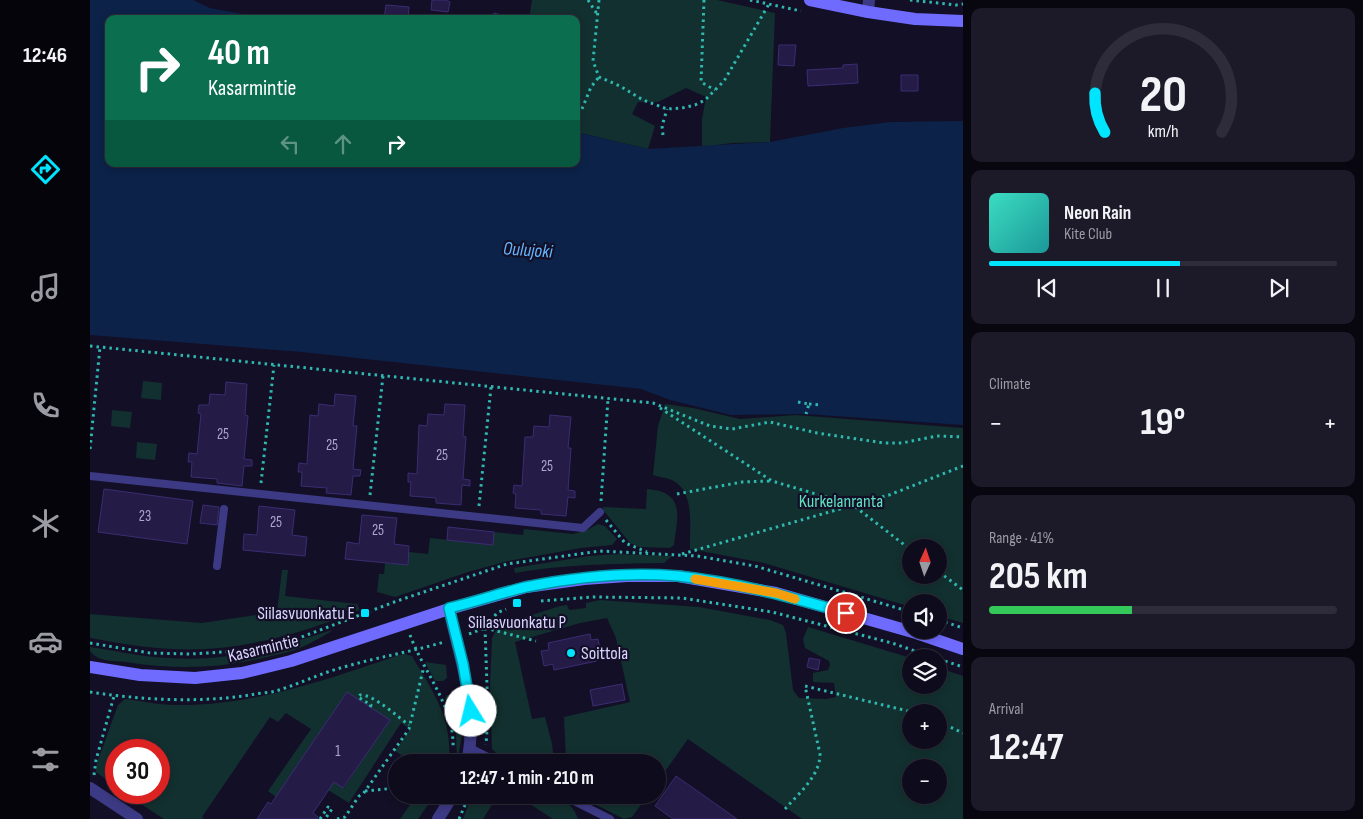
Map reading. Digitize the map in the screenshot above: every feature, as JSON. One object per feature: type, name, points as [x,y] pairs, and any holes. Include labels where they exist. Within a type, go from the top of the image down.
[{"type":"street","points":[[810,0],[869,6],[915,19],[963,21]]},
{"type":"street","name":"Kasarmintie","points":[[90,667],[140,675],[195,678],[242,673],[291,661],[449,608],[526,587],[584,579],[627,576],[678,576],[776,593],[916,633],[963,649]]},
{"type":"street","points":[[449,608],[463,664],[471,711],[469,754]]},
{"type":"street","points":[[91,790],[137,819]]},
{"type":"street","points":[[438,819],[447,804]]},
{"type":"lane","points":[[90,476],[583,528],[600,512]]},
{"type":"lane","points":[[218,566],[224,510]]},
{"type":"lane","points":[[470,748],[481,754]]},
{"type":"lane","points":[[580,804],[610,819]]},
{"type":"path","points":[[588,0],[598,15]]},
{"type":"path","points":[[598,0],[593,61],[599,77],[620,86],[643,100],[667,109],[695,105],[705,100],[724,81],[769,4]]},
{"type":"path","points":[[704,0],[701,82],[715,90]]},
{"type":"path","points":[[910,0],[956,5],[963,4]]},
{"type":"path","points":[[582,109],[591,87],[599,77]]},
{"type":"path","points":[[662,135],[662,126],[667,109]]},
{"type":"path","points":[[90,346],[653,404],[710,426],[732,429],[770,422],[817,433],[884,443],[902,443],[937,436],[963,438]]},
{"type":"path","points":[[90,448],[100,347]]},
{"type":"path","points":[[260,494],[274,365]]},
{"type":"path","points":[[369,505],[383,376]]},
{"type":"path","points":[[478,517],[492,387]]},
{"type":"path","points":[[608,399],[600,512],[625,543],[650,553]]},
{"type":"path","points":[[798,402],[820,405]]},
{"type":"path","points":[[653,404],[772,482]]},
{"type":"path","points":[[806,414],[809,404]]},
{"type":"path","points":[[680,554],[889,495],[963,466]]},
{"type":"path","points":[[677,494],[742,482],[772,482],[854,505],[902,543]]},
{"type":"path","points":[[948,579],[963,590]]},
{"type":"path","points":[[536,601],[593,597],[682,598],[772,612],[867,636],[908,649]]},
{"type":"path","points":[[486,754],[488,715],[485,628],[497,613],[510,606]]},
{"type":"path","points":[[947,623],[963,628]]},
{"type":"path","points":[[485,628],[536,641]]},
{"type":"path","points":[[415,651],[443,702],[452,734],[453,752]]},
{"type":"path","points":[[947,661],[963,667]]},
{"type":"path","points":[[337,819],[345,817],[359,796],[365,792],[409,725],[424,666]]},
{"type":"path","points":[[785,809],[814,776],[820,761],[805,686],[902,710]]},
{"type":"path","points":[[370,707],[371,705],[358,697],[360,695],[376,700],[409,725]]},
{"type":"path","points":[[91,790],[96,760],[114,696]]},
{"type":"path","points":[[947,726],[963,733]]},
{"type":"path","points":[[365,792],[388,789]]},
{"type":"path","points":[[459,819],[466,804]]},
{"type":"path","points":[[320,819],[328,807],[332,809],[325,819]]},
{"type":"green space","points":[[532,0],[717,0],[775,13],[770,142],[732,143],[702,147],[702,119],[706,97],[686,88],[658,102],[638,102],[632,114],[655,126],[648,149],[580,133],[580,15],[530,15]]},
{"type":"green space","points":[[143,381],[162,383],[161,400],[141,398]]},
{"type":"green space","name":"Kurkelanranta","points":[[665,404],[693,408],[740,419],[796,415],[963,428],[963,623],[947,618],[947,594],[902,594],[902,604],[764,563],[690,549],[690,511],[685,493],[672,480],[653,475],[658,426]]},
{"type":"green space","points":[[112,410],[132,412],[130,428],[111,426]]},
{"type":"green space","points":[[137,442],[157,444],[155,460],[136,458]]},
{"type":"green space","points":[[647,489],[668,495],[676,507],[677,524],[674,545],[670,548],[639,547],[630,543],[604,511],[603,507],[646,509]]},
{"type":"green space","points":[[598,524],[605,526],[617,539],[612,545],[581,548],[508,561],[468,572],[395,597],[377,592],[379,574],[384,574],[385,563],[407,565],[409,552],[428,554],[430,538],[493,545],[494,532],[523,535],[524,529],[573,534]]},
{"type":"green space","points":[[616,554],[672,556],[664,563],[571,566],[515,573],[514,568],[589,556]]},
{"type":"green space","points":[[282,570],[288,570],[285,596],[357,604],[360,610],[356,611],[355,608],[343,612],[345,616],[260,642],[217,648],[163,648],[90,638],[90,614],[202,623],[277,612]]},
{"type":"green space","points":[[600,600],[699,607],[770,620],[783,625],[786,633],[793,690],[799,698],[826,699],[836,697],[834,683],[813,682],[813,673],[828,670],[830,665],[829,661],[805,648],[803,639],[808,627],[902,655],[902,694],[947,694],[947,671],[963,676],[963,819],[802,819],[688,739],[666,770],[666,754],[566,754],[564,717],[630,702],[616,638],[607,618],[580,623],[515,642],[532,719],[545,717],[553,754],[498,754],[492,749],[490,687],[492,638],[498,626],[560,606],[567,605],[569,610],[586,608],[586,603]]},
{"type":"green space","points":[[332,630],[309,644],[282,654],[217,666],[180,667],[144,665],[102,659],[93,655],[90,651],[90,647],[160,657],[212,658],[252,652]]},
{"type":"green space","points":[[399,655],[412,656],[434,694],[448,731],[449,754],[400,754],[395,751],[410,729],[401,723],[349,803],[328,790],[334,782],[344,788],[389,720],[347,692],[276,797],[268,791],[311,729],[286,713],[278,722],[270,717],[202,817],[204,819],[164,819],[141,804],[170,804],[170,739],[106,739],[118,705],[125,699],[175,705],[233,701],[289,690]]},
{"type":"green space","points":[[425,662],[446,665],[447,678],[443,681],[435,681]]},
{"type":"green space","points":[[447,695],[451,695],[460,710],[462,718],[462,736],[458,754],[457,754],[456,733],[445,698]]},
{"type":"green space","points":[[105,741],[105,779],[96,772],[97,763]]},
{"type":"green space","points":[[411,804],[429,804],[418,819],[400,819]]},
{"type":"green space","points":[[469,804],[492,804],[483,819],[463,819]]},
{"type":"green space","points":[[530,804],[568,804],[574,810],[578,819],[553,819]]},
{"type":"green space","points":[[595,804],[641,804],[632,817],[624,819]]},
{"type":"water","name":"Oulujoki","points":[[90,0],[193,0],[210,8],[244,15],[105,15],[105,167],[580,167],[580,133],[648,149],[770,142],[843,128],[890,122],[963,121],[963,425],[806,414],[731,415],[670,400],[641,389],[302,352],[90,335]]},
{"type":"building","points":[[432,0],[450,2],[448,12],[431,10]]},
{"type":"building","points":[[386,5],[409,7],[408,15],[385,15]]},
{"type":"building","points":[[779,45],[796,45],[794,66],[778,65]]},
{"type":"building","points":[[857,64],[858,83],[808,86],[807,70],[843,68],[843,65]]},
{"type":"building","points":[[901,75],[918,75],[918,91],[901,91]]},
{"type":"building","points":[[226,382],[247,384],[245,415],[248,416],[244,459],[252,460],[252,466],[244,466],[242,486],[217,483],[217,479],[191,477],[192,462],[188,462],[189,453],[197,454],[201,414],[198,413],[199,405],[209,405],[210,394],[225,395]]},
{"type":"building","points":[[335,394],[356,396],[353,426],[357,426],[353,469],[361,470],[360,476],[353,476],[351,495],[326,493],[327,488],[301,486],[302,472],[298,472],[299,463],[307,464],[310,415],[318,416],[319,404],[334,406]]},
{"type":"building","points":[[445,404],[465,405],[463,436],[466,437],[463,479],[470,480],[470,486],[462,485],[461,505],[436,503],[436,498],[410,496],[411,482],[408,482],[408,473],[417,474],[419,425],[427,426],[428,414],[444,415]]},
{"type":"building","points":[[550,415],[571,417],[568,448],[571,448],[568,490],[575,491],[575,498],[568,497],[566,516],[541,514],[541,510],[515,508],[516,494],[513,493],[514,485],[522,486],[525,437],[533,437],[534,426],[549,427]]},
{"type":"building","points":[[104,489],[193,501],[187,544],[98,532]]},
{"type":"building","points":[[203,505],[219,507],[217,525],[200,523]]},
{"type":"building","points":[[259,506],[295,510],[292,535],[307,537],[305,556],[243,550],[244,534],[257,535]]},
{"type":"building","points":[[362,515],[397,518],[394,544],[409,546],[408,565],[345,559],[347,542],[359,544]]},
{"type":"building","points":[[448,527],[494,532],[493,545],[447,540]]},
{"type":"building","name":"Soittola","points":[[590,634],[591,640],[598,639],[601,654],[595,656],[597,661],[554,670],[553,664],[544,666],[541,651],[549,650],[548,643]]},
{"type":"building","points":[[809,658],[820,660],[818,670],[807,667]]},
{"type":"building","points":[[622,684],[625,700],[593,706],[590,690]]},
{"type":"building","points":[[347,692],[390,720],[343,788],[334,782],[313,813],[318,817],[317,819],[257,819],[268,802],[271,804]]},
{"type":"building","points":[[676,776],[737,819],[673,819],[655,806],[656,804],[666,804],[666,790]]},
{"type":"slow traffic","points":[[695,579],[776,593],[795,599]]},
{"type":"place","name":"Siilasvuonkatu P","points":[[517,603]]},
{"type":"place","name":"Siilasvuonkatu E","points":[[365,613]]},
{"type":"place","name":"Soittola","points":[[571,653]]},
{"type":"route","points":[[471,711],[463,664],[449,608],[526,587],[584,579],[627,576],[678,576],[776,593],[846,613]]}]
